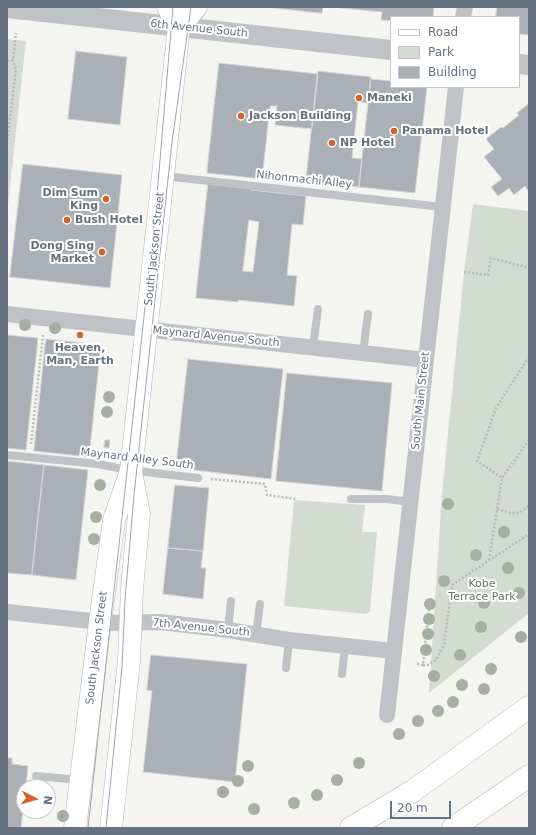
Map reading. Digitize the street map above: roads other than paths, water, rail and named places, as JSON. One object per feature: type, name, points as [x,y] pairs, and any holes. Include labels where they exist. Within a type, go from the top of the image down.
[{"type":"main road","points":[[168,7],[179,27],[196,7]]},
{"type":"main road","name":"South Jackson Street","points":[[75,828],[114,520],[131,471],[179,27]]},
{"type":"main road","name":"South Jackson Street","points":[[111,828],[129,661],[132,588],[139,514],[131,471]]},
{"type":"main road","points":[[351,828],[413,791],[529,708]]},
{"type":"main road","points":[[453,828],[529,776]]},
{"type":"street","name":"6th Avenue South","points":[[7,8],[390,50]]},
{"type":"street","name":"South Main Street","points":[[387,715],[456,88]]},
{"type":"street","name":"Maynard Avenue South","points":[[7,314],[426,360]]},
{"type":"street","name":"7th Avenue South","points":[[7,612],[100,622],[160,622],[228,630],[289,640],[394,651]]},
{"type":"lane","name":"Nihonmachi Alley","points":[[163,176],[442,207]]},
{"type":"lane","points":[[313,347],[318,309]]},
{"type":"lane","points":[[363,353],[368,314]]},
{"type":"lane","name":"Maynard Alley South","points":[[7,455],[98,464],[131,471],[198,478]]},
{"type":"lane","points":[[351,499],[387,499],[410,502]]},
{"type":"lane","points":[[228,630],[231,601]]},
{"type":"lane","points":[[256,635],[260,604]]},
{"type":"lane","points":[[286,668],[289,640]]},
{"type":"lane","points":[[342,674],[345,646]]},
{"type":"lane","points":[[36,776],[81,780]]},
{"type":"tram line","points":[[88,828],[156,207],[173,7]]},
{"type":"tram line","points":[[106,828],[122,667],[125,600],[134,495],[172,142],[191,7]]},
{"type":"place","name":"Maneki","points":[[359,98]]},
{"type":"place","name":"Jackson Building","points":[[241,116]]},
{"type":"place","name":"Panama Hotel","points":[[394,131]]},
{"type":"place","name":"NP Hotel","points":[[332,143]]},
{"type":"place","name":"Dim Sum King","points":[[106,199]]},
{"type":"place","name":"Bush Hotel","points":[[67,220]]},
{"type":"place","name":"Dong Sing Market","points":[[102,252]]},
{"type":"place","name":"Heaven, Man, Earth","points":[[80,335]]},
{"type":"park label","name":"Kobe Terrace Park","points":[[482,590]]}]
